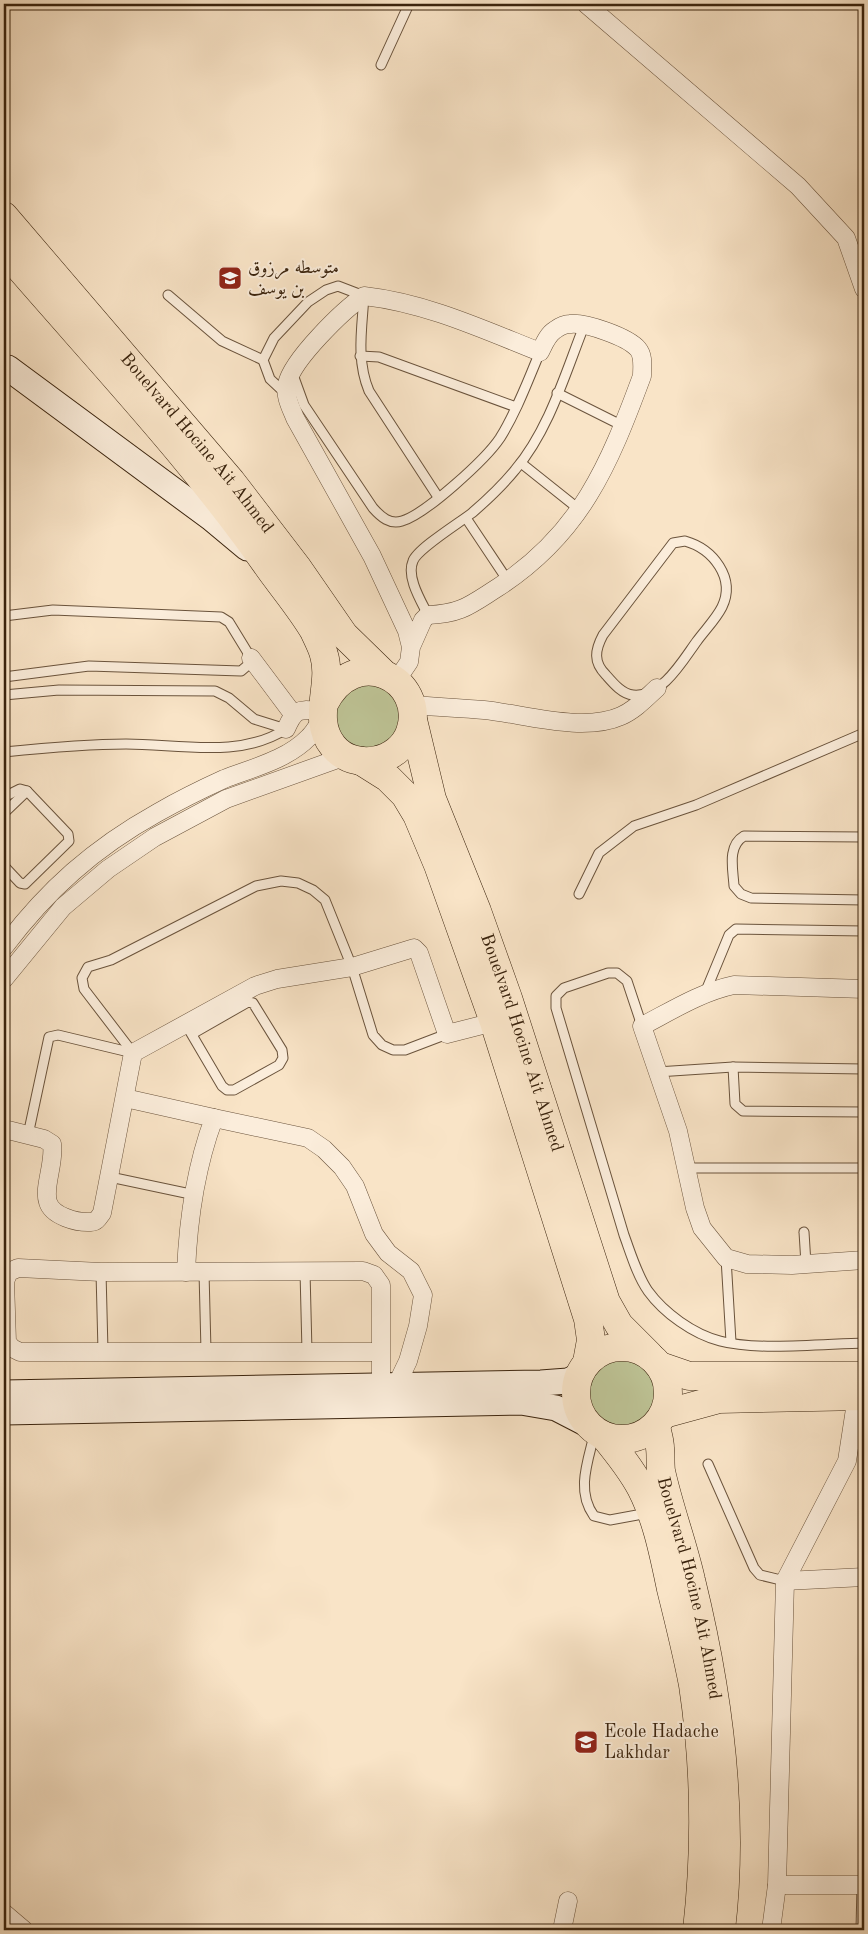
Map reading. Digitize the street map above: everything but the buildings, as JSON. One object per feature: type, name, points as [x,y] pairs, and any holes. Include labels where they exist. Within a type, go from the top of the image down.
[{"type":"main road","name":"Bouelvard Hocine Ait Ahmed","points":[[4,216],[230,481],[297,567],[344,635],[390,678]]},
{"type":"main road","points":[[4,250],[186,459],[246,534],[314,631],[324,655],[323,711],[326,734],[334,747],[388,778],[405,795],[417,815],[454,907],[494,1022],[588,1319],[590,1340],[576,1393],[578,1409],[632,1471],[651,1512],[661,1546],[692,1685],[699,1732],[702,1818],[701,1889],[697,1930]]},
{"type":"main road","points":[[323,711],[331,690],[342,679],[355,673],[369,671],[390,678],[406,692],[412,712],[405,740],[390,756],[376,761],[353,759]]},
{"type":"main road","name":"Bouelvard Hocine Ait Ahmed","points":[[412,712],[432,798],[477,911],[508,998],[606,1302],[619,1325],[654,1360]]},
{"type":"main road","points":[[583,1369],[600,1352],[616,1347],[633,1348],[689,1376],[862,1389]]},
{"type":"main road","points":[[654,1360],[666,1377],[669,1389],[660,1420]]},
{"type":"main road","points":[[595,1430],[618,1440],[632,1439],[645,1434],[660,1420],[719,1399],[862,1389]]},
{"type":"main road","name":"Bouelvard Hocine Ait Ahmed","points":[[660,1420],[661,1469],[691,1579],[712,1674],[719,1721],[725,1863],[721,1930]]},
{"type":"street","points":[[586,4],[798,186],[846,238],[864,289]]},
{"type":"street","points":[[390,678],[410,662],[411,647],[408,631],[372,556],[295,418],[287,395],[286,384],[292,372],[316,340],[364,296],[389,299],[432,309],[540,352],[546,339],[554,330],[571,324],[613,334],[639,350],[643,360],[642,376],[623,426],[595,488],[580,510],[538,558],[508,581],[460,611],[445,615],[428,615],[423,620],[411,647]]},
{"type":"street","points":[[5,368],[211,518],[266,563]]},
{"type":"street","points":[[4,947],[50,891],[73,870],[113,840],[156,814],[206,788],[293,750],[309,737],[323,711],[299,710],[289,721],[251,658]]},
{"type":"street","points":[[412,712],[485,710],[562,721],[593,723],[620,717],[636,708],[657,688]]},
{"type":"street","points":[[4,979],[63,908],[108,869],[154,837],[226,799],[353,759]]},
{"type":"street","points":[[4,1129],[44,1139],[52,1144],[53,1153],[47,1200],[51,1210],[58,1216],[91,1222],[98,1220],[102,1213],[134,1053],[188,1029],[255,986],[277,979],[352,967],[414,948],[419,952],[447,1034],[494,1022]]},
{"type":"street","points":[[864,989],[734,985],[705,994],[642,1026],[678,1131],[702,1228],[726,1258],[747,1264],[806,1264],[864,1260]]},
{"type":"street","points":[[125,1098],[308,1138],[324,1148],[342,1167],[355,1186],[374,1234],[388,1252],[411,1271],[423,1295],[416,1335],[408,1361],[389,1386]]},
{"type":"street","points":[[195,1272],[187,1247],[195,1195],[208,1135],[214,1118]]},
{"type":"street","points":[[380,1352],[20,1352],[12,1348],[7,1342],[5,1281],[8,1272],[18,1268],[101,1272],[363,1270],[374,1275],[381,1285],[380,1352],[389,1386]]},
{"type":"street","points":[[4,1393],[541,1383],[568,1381],[583,1369]]},
{"type":"street","points":[[771,1930],[777,1884],[785,1581],[846,1461],[858,1428],[862,1389]]},
{"type":"street","points":[[4,1412],[521,1402],[556,1408],[595,1430]]},
{"type":"street","points":[[785,1581],[864,1577]]},
{"type":"street","points":[[777,1884],[863,1885]]},
{"type":"street","points":[[562,1930],[568,1901]]},
{"type":"street","points":[[4,1913],[24,1930]]},
{"type":"lane","points":[[381,64],[409,4]]},
{"type":"lane","points":[[263,360],[274,338],[308,302],[326,290],[338,286],[364,296],[360,356],[363,376],[369,391],[438,497]]},
{"type":"lane","points":[[168,295],[222,341],[263,360],[270,379],[287,395]]},
{"type":"lane","points":[[428,615],[412,578],[411,567],[413,559],[422,550],[466,518],[503,484],[521,463],[544,425],[584,326]]},
{"type":"lane","points":[[292,372],[304,404],[381,517],[389,521],[401,522],[438,497],[471,471],[490,452],[516,407],[540,352]]},
{"type":"lane","points":[[360,356],[379,357],[516,407]]},
{"type":"lane","points":[[557,394],[623,426]]},
{"type":"lane","points":[[521,463],[580,510]]},
{"type":"lane","points":[[466,518],[508,581]]},
{"type":"lane","points":[[673,542],[692,542],[716,560],[723,570],[726,589],[722,607],[674,673],[657,688],[633,695],[623,692],[597,664],[595,650],[603,635],[673,542]]},
{"type":"lane","points":[[4,616],[53,610],[222,617],[229,622],[251,658],[248,665],[241,671],[89,666],[4,677]]},
{"type":"lane","points":[[4,695],[58,690],[215,691],[229,698],[254,719],[289,721]]},
{"type":"lane","points":[[4,752],[124,744],[236,747],[258,743],[289,721]]},
{"type":"lane","points":[[579,894],[599,853],[634,826],[696,806],[864,733]]},
{"type":"lane","points":[[4,797],[20,789],[27,791],[68,834],[69,841],[25,884],[20,883],[4,866]]},
{"type":"lane","points":[[4,813],[27,791]]},
{"type":"lane","points":[[864,837],[744,836],[736,840],[732,851],[734,886],[746,896],[864,900]]},
{"type":"lane","points":[[134,1053],[84,989],[82,978],[88,967],[110,960],[256,886],[280,881],[298,883],[313,890],[325,900],[352,967],[373,1035],[382,1045],[394,1050],[405,1050],[447,1034]]},
{"type":"lane","points":[[705,994],[729,935],[736,929],[864,931]]},
{"type":"lane","points":[[642,1026],[627,981],[617,974],[608,973],[564,988],[556,996],[556,1008],[624,1236],[637,1271],[648,1292],[691,1329],[720,1341],[755,1345],[864,1343]]},
{"type":"lane","points":[[248,1002],[253,1002],[282,1050],[283,1058],[279,1064],[234,1090],[227,1090],[222,1086],[188,1029],[248,1002]]},
{"type":"lane","points":[[28,1135],[49,1037],[58,1035],[134,1053]]},
{"type":"lane","points":[[657,1072],[733,1067],[864,1069]]},
{"type":"lane","points":[[733,1067],[734,1104],[743,1110],[864,1112]]},
{"type":"lane","points":[[686,1168],[864,1168]]},
{"type":"lane","points":[[110,1177],[195,1195]]},
{"type":"lane","points":[[804,1232],[806,1264]]},
{"type":"lane","points":[[726,1258],[731,1342]]},
{"type":"lane","points":[[305,1271],[307,1352]]},
{"type":"lane","points":[[101,1272],[103,1351]]},
{"type":"lane","points":[[195,1272],[206,1351]]},
{"type":"lane","points":[[595,1430],[583,1484],[586,1505],[594,1516],[610,1520],[651,1512]]},
{"type":"lane","points":[[708,1464],[754,1568],[760,1575],[785,1581]]},
{"type":"lane","points":[[861,1930],[863,1885]]},
{"type":"green space","points":[[372,681],[388,687],[403,716],[387,746],[354,750],[332,724],[341,692]]},
{"type":"green space","points":[[614,1357],[628,1357],[647,1367],[657,1386],[657,1400],[647,1419],[628,1429],[614,1429],[595,1419],[585,1400],[585,1386],[595,1367]]},
{"type":"place","name":"متوسطه مرزوق بن يوسف","points":[[230,278]]},
{"type":"place","name":"Ecole Hadache Lakhdar","points":[[586,1742]]}]
